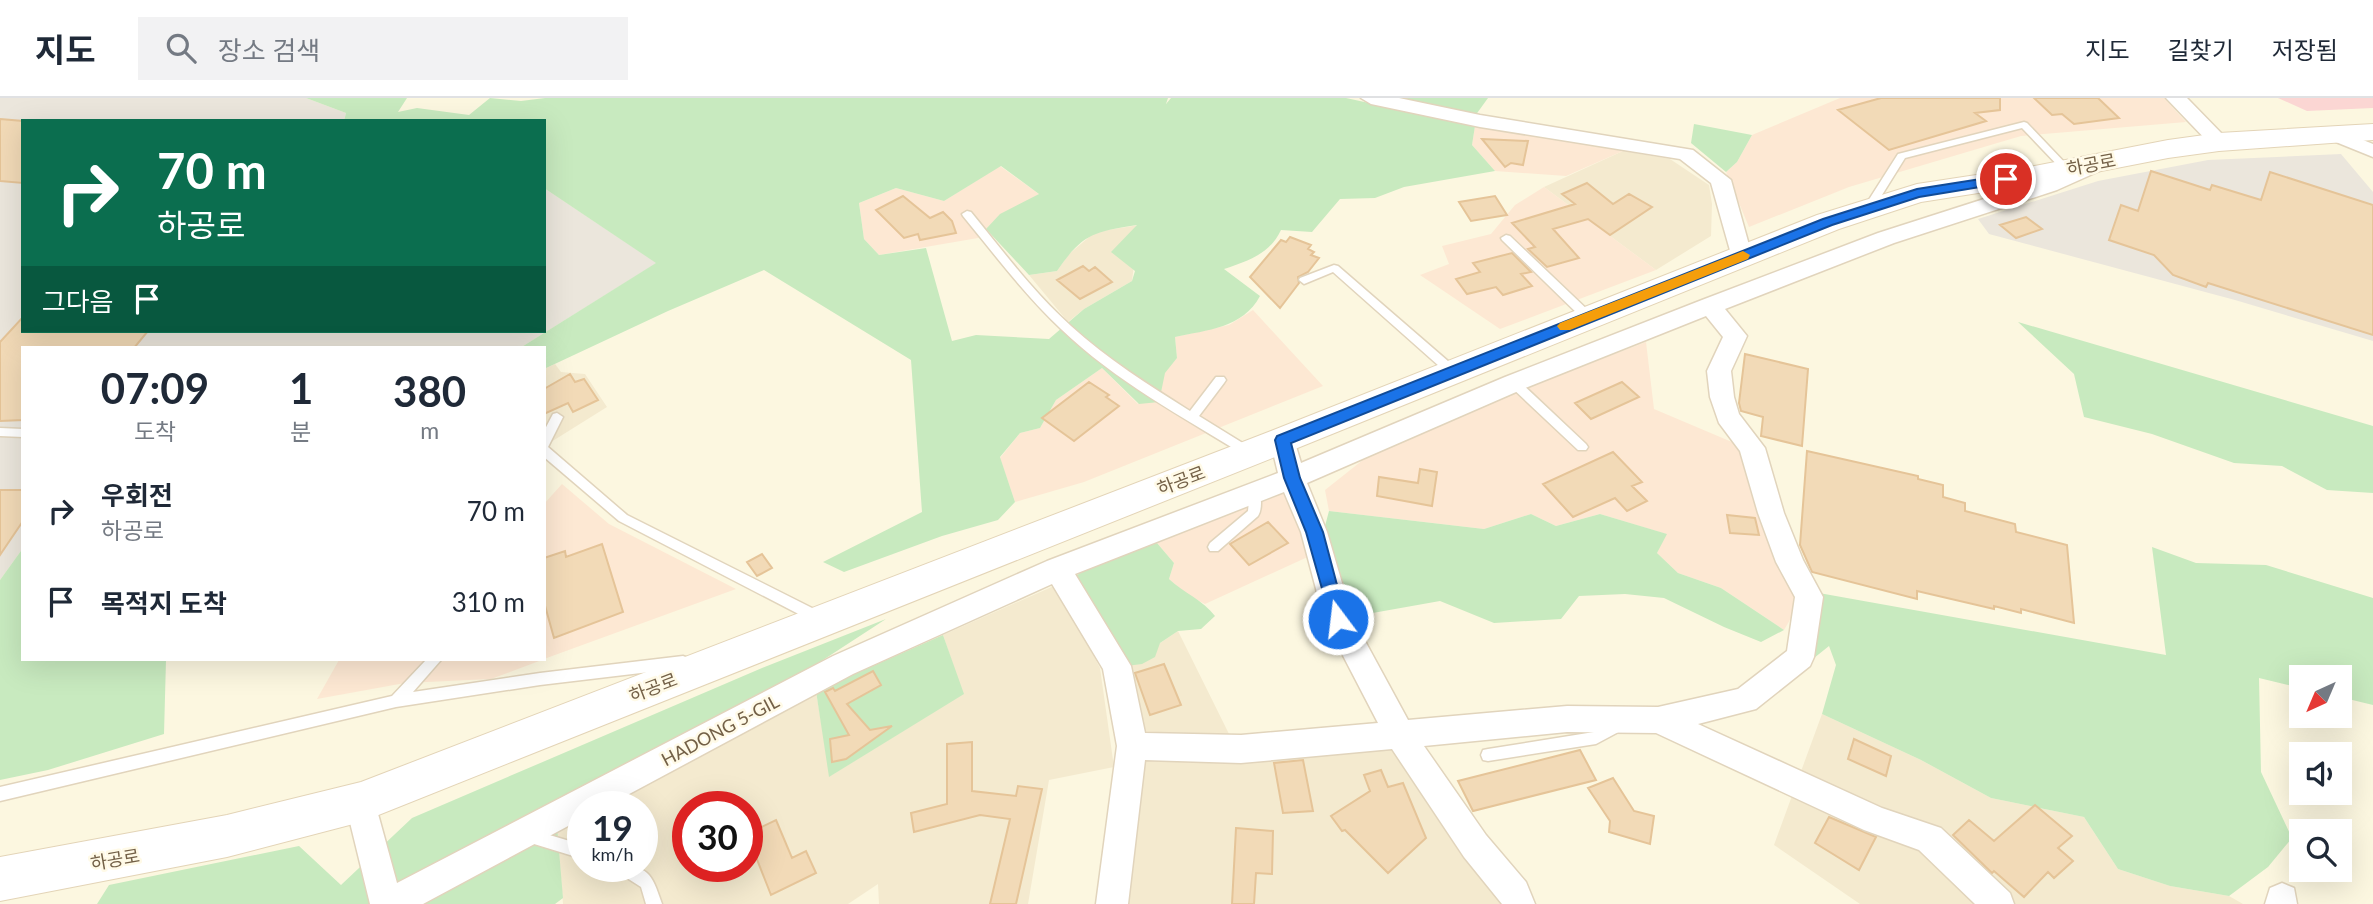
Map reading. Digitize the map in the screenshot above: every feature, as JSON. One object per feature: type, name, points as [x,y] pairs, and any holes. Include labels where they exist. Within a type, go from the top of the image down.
[{"type":"main road","name":"하공로","points":[[0,879],[130,857],[293,822],[361,802],[1741,256],[1828,222],[1917,193],[2219,142],[2355,134]]},
{"type":"street","points":[[1371,98],[1480,121],[1686,154],[1721,180],[1741,256]]},
{"type":"street","points":[[2176,98],[2219,142]]},
{"type":"street","points":[[2355,134],[2373,151]]},
{"type":"street","name":"HADONG 5-GIL","points":[[388,904],[842,665],[1057,569],[1292,478],[1514,383],[1710,306],[1886,238],[2050,185],[2107,161]]},
{"type":"street","points":[[1132,746],[1241,748],[1567,719],[1658,720],[1746,700],[1800,657],[1810,597],[1790,562],[1752,448],[1728,416],[1722,397],[1719,371],[1735,336],[1710,306]]},
{"type":"street","points":[[1266,446],[1292,478],[1314,532],[1338,619],[1401,735],[1475,846],[1514,893],[1519,904]]},
{"type":"street","points":[[1057,569],[1117,666],[1132,746],[1112,904]]},
{"type":"street","points":[[1658,720],[1875,820],[1930,839],[1998,904]]},
{"type":"street","points":[[361,802],[388,904]]},
{"type":"lane","points":[[1868,209],[1901,156],[2024,125],[2066,169]]},
{"type":"lane","points":[[967,214],[1030,289],[1081,341],[1192,417],[1266,446]]},
{"type":"lane","points":[[1506,237],[1588,317]]},
{"type":"lane","points":[[1304,280],[1334,268],[1452,371]]},
{"type":"lane","points":[[1192,417],[1220,380]]},
{"type":"lane","points":[[1514,383],[1583,447]]},
{"type":"lane","points":[[546,440],[558,417]]},
{"type":"lane","points":[[0,432],[21,433]]},
{"type":"lane","points":[[546,452],[623,518],[824,621]]},
{"type":"lane","points":[[1214,547],[1254,513],[1254,493]]},
{"type":"lane","points":[[0,794],[396,701],[540,679],[735,655]]},
{"type":"lane","points":[[396,701],[433,661]]},
{"type":"lane","points":[[1488,755],[1596,738],[1628,720]]},
{"type":"lane","points":[[523,834],[567,847]]},
{"type":"lane","points":[[646,882],[654,904]]},
{"type":"shaded area","points":[[0,98],[306,98],[346,113],[344,119],[21,119],[21,333],[544,333],[523,346],[21,346],[21,551],[0,580]]},
{"type":"shaded area","points":[[1840,98],[2164,98],[2186,122],[2021,136],[1849,187],[1749,227],[1726,172],[1737,162],[1752,135]]},
{"type":"shaded area","points":[[2278,98],[2373,98],[2373,108],[2307,111]]},
{"type":"shaded area","points":[[1475,126],[1623,151],[1566,176],[1495,171],[1472,145]]},
{"type":"shaded area","points":[[1623,151],[1670,159],[1709,185],[1712,204],[1711,236],[1656,270],[1544,187]]},
{"type":"shaded area","points":[[2341,154],[2373,192],[2373,341],[2235,300],[1989,234],[1978,219],[2098,181],[2208,160]]},
{"type":"shaded area","points":[[1000,166],[1039,194],[986,229],[978,238],[879,255],[864,239],[859,203],[896,188],[944,201]]},
{"type":"shaded area","points":[[1544,187],[1656,270],[1500,329],[1420,275],[1449,264],[1442,246],[1491,234],[1515,205]]},
{"type":"shaded area","points":[[546,189],[657,263],[546,332]]},
{"type":"shaded area","points":[[1139,225],[1132,281],[1084,309],[1068,322],[1029,275],[1057,271],[1069,254],[1095,232]]},
{"type":"shaded area","points":[[1253,310],[1323,386],[1084,482],[1015,502],[1000,458],[1020,433],[1040,428],[1056,400],[1102,368],[1138,404],[1177,358],[1175,337],[1229,325]]},
{"type":"shaded area","points":[[1646,342],[1654,409],[1739,445],[1798,606],[1784,630],[1721,588],[1678,573],[1657,553],[1666,534],[1600,514],[1556,526],[1531,514],[1484,529],[1329,511],[1325,490],[1378,448],[1511,393]]},
{"type":"shaded area","points":[[555,364],[561,372],[585,374],[607,407],[546,448],[546,368]]},
{"type":"shaded area","points":[[562,484],[609,524],[736,589],[546,658],[546,502]]},
{"type":"shaded area","points":[[1284,490],[1312,555],[1205,604],[1186,594],[1169,579],[1174,563],[1157,543]]},
{"type":"shaded area","points":[[1056,585],[1100,668],[1114,767],[1049,780],[1028,904],[879,904],[878,884],[848,904],[563,904],[557,826],[567,821],[567,882],[658,882],[658,791],[625,791],[816,691],[830,776],[963,694],[943,635]]},
{"type":"shaded area","points":[[1178,631],[1232,740],[1298,734],[1385,720],[1506,904],[1124,904],[1126,666]]},
{"type":"shaded area","points":[[338,661],[539,661],[491,679],[405,683],[317,699]]},
{"type":"shaded area","points":[[1822,714],[1921,760],[1991,798],[2084,817],[2118,869],[2170,886],[2229,896],[2243,904],[1860,904],[1774,845]]},
{"type":"green space","points":[[306,98],[407,98],[398,112],[417,108],[469,115],[490,98],[521,101],[545,98],[1168,98],[1166,104],[1171,98],[1346,98],[1475,126],[1472,145],[1495,171],[1404,187],[1375,198],[1340,199],[1312,232],[1281,230],[1264,251],[1224,269],[1260,296],[1253,307],[1223,326],[1175,337],[1177,358],[1165,373],[1159,402],[1139,404],[1102,368],[1056,400],[1040,428],[1020,433],[1000,457],[1015,502],[998,520],[942,536],[844,572],[823,562],[922,512],[911,360],[764,270],[546,368],[546,346],[523,346],[656,263],[546,189],[546,119],[344,119],[346,113]],"holes":[[[1001,166],[1039,194],[1000,214],[986,229],[1029,275],[1057,271],[1074,249],[1091,236],[1137,225],[1111,252],[1135,271],[1132,281],[1084,309],[1049,339],[976,335],[952,341],[926,248],[879,255],[864,239],[859,203],[896,188],[944,201]]]},
{"type":"green space","points":[[1391,98],[1488,98],[1475,116]]},
{"type":"green space","points":[[1694,124],[1752,135],[1737,162],[1726,172],[1691,143]]},
{"type":"green space","points":[[2018,322],[2373,426],[2373,493],[2327,490],[2282,466],[2234,463],[2152,434],[2084,417],[2074,374]]},
{"type":"green space","points":[[1329,511],[1484,529],[1531,514],[1556,526],[1600,514],[1667,534],[1657,553],[1678,573],[1721,588],[1784,630],[1761,642],[1664,598],[1625,594],[1579,596],[1561,619],[1494,623],[1440,601],[1367,614],[1347,604],[1325,526]]},
{"type":"green space","points":[[1157,543],[1174,563],[1169,579],[1205,605],[1215,616],[1201,629],[1178,631],[1160,643],[1155,657],[1142,664],[1126,666],[1072,578],[1101,561]]},
{"type":"green space","points":[[2152,547],[2196,563],[2266,565],[2373,598],[2373,705],[2352,700],[2352,665],[2289,665],[2289,685],[2259,678],[2261,772],[2289,832],[2289,842],[2268,867],[2229,896],[2170,886],[2118,869],[2084,817],[1991,798],[1921,760],[1822,714],[1836,665],[1829,646],[1814,658],[1819,593],[2166,655]]},
{"type":"green space","points":[[21,551],[21,661],[166,661],[164,734],[48,770],[0,780],[0,580]]},
{"type":"green space","points":[[886,619],[803,673],[586,791],[567,791],[567,801],[378,904],[97,904],[109,885],[299,846],[341,885],[412,818],[762,668]]},
{"type":"green space","points":[[943,635],[964,694],[829,777],[816,691]]},
{"type":"green space","points":[[557,826],[563,898],[555,904],[412,904]]},
{"type":"building","points":[[1881,98],[2000,98],[2000,110],[1975,113],[1986,121],[1889,150],[1838,110]]},
{"type":"building","points":[[2034,98],[2098,98],[2119,118],[2074,124],[2062,114],[2052,115]]},
{"type":"building","points":[[0,119],[21,121],[21,183],[0,181]]},
{"type":"building","points":[[1482,139],[1528,141],[1523,165],[1511,163],[1505,167]]},
{"type":"building","points":[[2151,171],[2210,190],[2212,185],[2261,200],[2270,172],[2373,205],[2373,335],[2208,283],[2206,287],[2173,275],[2154,255],[2109,240],[2121,205],[2138,211]]},
{"type":"building","points":[[1587,183],[1613,204],[1629,194],[1652,207],[1610,235],[1588,219],[1553,229],[1579,258],[1547,267],[1528,249],[1535,247],[1512,223],[1575,204],[1562,194]]},
{"type":"building","points":[[903,196],[930,218],[943,212],[952,221],[956,233],[920,240],[918,234],[904,238],[876,210]]},
{"type":"building","points":[[1495,196],[1507,215],[1471,221],[1459,202]]},
{"type":"building","points":[[2026,217],[2042,229],[2016,238],[2000,225]]},
{"type":"building","points":[[1290,237],[1311,245],[1308,249],[1314,252],[1311,255],[1319,258],[1308,272],[1298,277],[1299,283],[1280,308],[1250,277],[1281,240],[1286,242]]},
{"type":"building","points":[[1512,253],[1531,272],[1521,274],[1532,286],[1503,295],[1496,287],[1467,294],[1456,279],[1480,272],[1473,263]]},
{"type":"building","points":[[1083,266],[1089,271],[1095,267],[1112,282],[1080,299],[1057,280]]},
{"type":"building","points":[[21,319],[21,333],[146,333],[136,346],[21,346],[21,420],[0,421],[0,342]]},
{"type":"building","points":[[1745,354],[1808,369],[1802,446],[1761,436],[1763,417],[1741,411],[1739,403]]},
{"type":"building","points":[[570,374],[575,382],[584,379],[598,400],[573,412],[568,403],[546,413],[546,388]]},
{"type":"building","points":[[1089,382],[1109,395],[1106,397],[1119,406],[1074,441],[1042,418]]},
{"type":"building","points":[[1622,382],[1639,397],[1591,419],[1575,403]]},
{"type":"building","points":[[1807,451],[1918,476],[1918,479],[1943,485],[1943,497],[1965,503],[1965,511],[2015,524],[2016,532],[2067,545],[2074,623],[2021,609],[2021,613],[1994,606],[1994,609],[1917,591],[1917,599],[1812,572],[1800,545]]},
{"type":"building","points":[[1613,452],[1642,482],[1632,486],[1647,501],[1627,511],[1615,498],[1573,517],[1543,484]]},
{"type":"building","points":[[1420,469],[1437,472],[1432,506],[1377,496],[1379,477],[1418,483]]},
{"type":"building","points":[[0,490],[21,490],[21,524],[0,555]]},
{"type":"building","points":[[1727,515],[1755,518],[1759,535],[1730,533]]},
{"type":"building","points":[[1268,522],[1288,543],[1249,565],[1230,544]]},
{"type":"building","points":[[602,544],[623,612],[554,638],[546,609],[546,557],[565,551],[566,557]]},
{"type":"building","points":[[762,554],[772,568],[757,576],[747,562]]},
{"type":"building","points":[[1164,664],[1181,705],[1150,715],[1135,673]]},
{"type":"building","points":[[873,671],[881,685],[847,704],[870,730],[892,726],[846,759],[832,762],[830,739],[849,735],[825,692],[833,688],[835,691]]},
{"type":"building","points":[[1854,739],[1891,756],[1886,776],[1848,759]]},
{"type":"building","points":[[972,742],[972,791],[1016,796],[1018,786],[1042,789],[1016,904],[990,904],[1010,819],[980,815],[914,832],[911,813],[947,804],[947,744]]},
{"type":"building","points":[[1580,750],[1596,780],[1473,811],[1458,781]]},
{"type":"building","points":[[1303,760],[1313,811],[1283,813],[1274,763]]},
{"type":"building","points":[[1381,770],[1388,787],[1403,783],[1426,838],[1388,873],[1345,830],[1342,831],[1331,816],[1370,791],[1364,775]]},
{"type":"building","points":[[1613,778],[1634,811],[1654,816],[1650,844],[1609,832],[1610,821],[1588,788]]},
{"type":"building","points":[[2035,805],[2072,836],[2058,848],[2073,861],[2054,878],[2048,872],[2024,897],[1994,871],[1992,873],[1953,835],[1969,820],[1994,841]]},
{"type":"building","points":[[1829,817],[1876,837],[1859,870],[1815,843]]},
{"type":"building","points":[[776,820],[792,858],[806,851],[816,873],[771,895],[763,875],[763,826]]},
{"type":"building","points":[[1236,828],[1273,831],[1272,874],[1256,873],[1254,904],[1232,904]]},
{"type":"slow traffic","points":[[1565,326],[1743,255]]},
{"type":"route","points":[[1338,619],[1314,532],[1292,478],[1283,440],[1828,222],[1917,193],[2006,179]]}]
